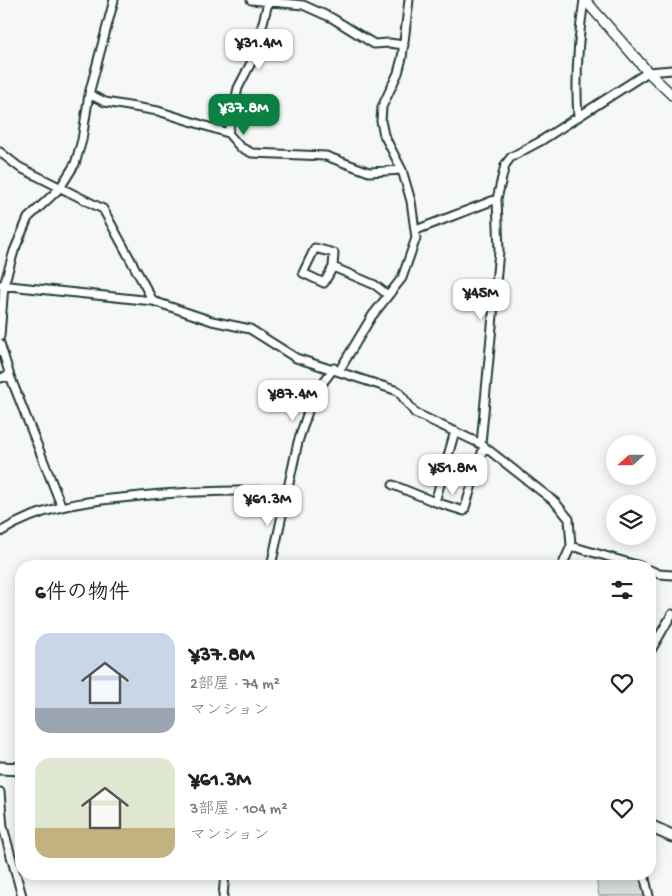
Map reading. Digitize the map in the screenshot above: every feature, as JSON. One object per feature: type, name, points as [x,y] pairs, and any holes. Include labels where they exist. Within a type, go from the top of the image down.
[{"type":"main road","points":[[0,768],[15,768]]},
{"type":"main road","points":[[656,828],[671,834]]},
{"type":"street","points":[[0,336],[2,285],[14,250],[28,218],[60,188],[75,164],[82,140],[89,94],[114,0]]},
{"type":"street","points":[[252,0],[303,5],[332,18],[374,44],[389,42],[404,45]]},
{"type":"street","points":[[272,560],[298,442],[313,396],[337,369],[372,316],[402,278],[416,238],[411,201],[402,170],[384,136],[380,121],[382,107],[398,73],[404,45],[409,0]]},
{"type":"street","points":[[585,0],[648,72],[672,95]]},
{"type":"street","points":[[578,117],[576,84],[578,40],[585,0]]},
{"type":"street","points":[[228,134],[238,88],[254,57],[268,3]]},
{"type":"street","points":[[393,485],[435,502],[464,510],[482,445],[498,251],[497,199],[505,165],[511,157],[648,72],[672,70]]},
{"type":"street","points":[[89,94],[104,102],[158,111],[228,134],[240,147],[252,153],[326,156],[369,172],[402,170]]},
{"type":"street","points":[[0,152],[19,167],[103,210],[153,301]]},
{"type":"street","points":[[416,230],[497,199]]},
{"type":"street","points":[[315,248],[334,253],[334,267],[324,283],[303,273],[315,248]]},
{"type":"street","points":[[334,267],[375,285],[388,295]]},
{"type":"street","points":[[2,285],[153,301],[212,321],[250,329],[296,358],[337,369],[398,391],[415,413],[482,445],[555,502],[568,519],[571,546],[565,560]]},
{"type":"street","points":[[0,344],[10,376],[61,505]]},
{"type":"street","points":[[0,378],[10,376]]},
{"type":"street","points":[[435,502],[455,432]]},
{"type":"street","points":[[0,532],[20,520],[61,505],[193,490],[286,491]]},
{"type":"street","points":[[571,546],[619,560]]},
{"type":"street","points":[[656,571],[672,575]]},
{"type":"street","points":[[656,642],[672,614]]},
{"type":"street","points":[[0,792],[1,827],[15,873]]},
{"type":"street","points":[[17,880],[22,896]]},
{"type":"street","points":[[223,896],[224,880]]},
{"type":"street","points":[[645,880],[649,896]]},
{"type":"shaded area","points":[[596,880],[642,880],[646,896],[599,896]]}]
